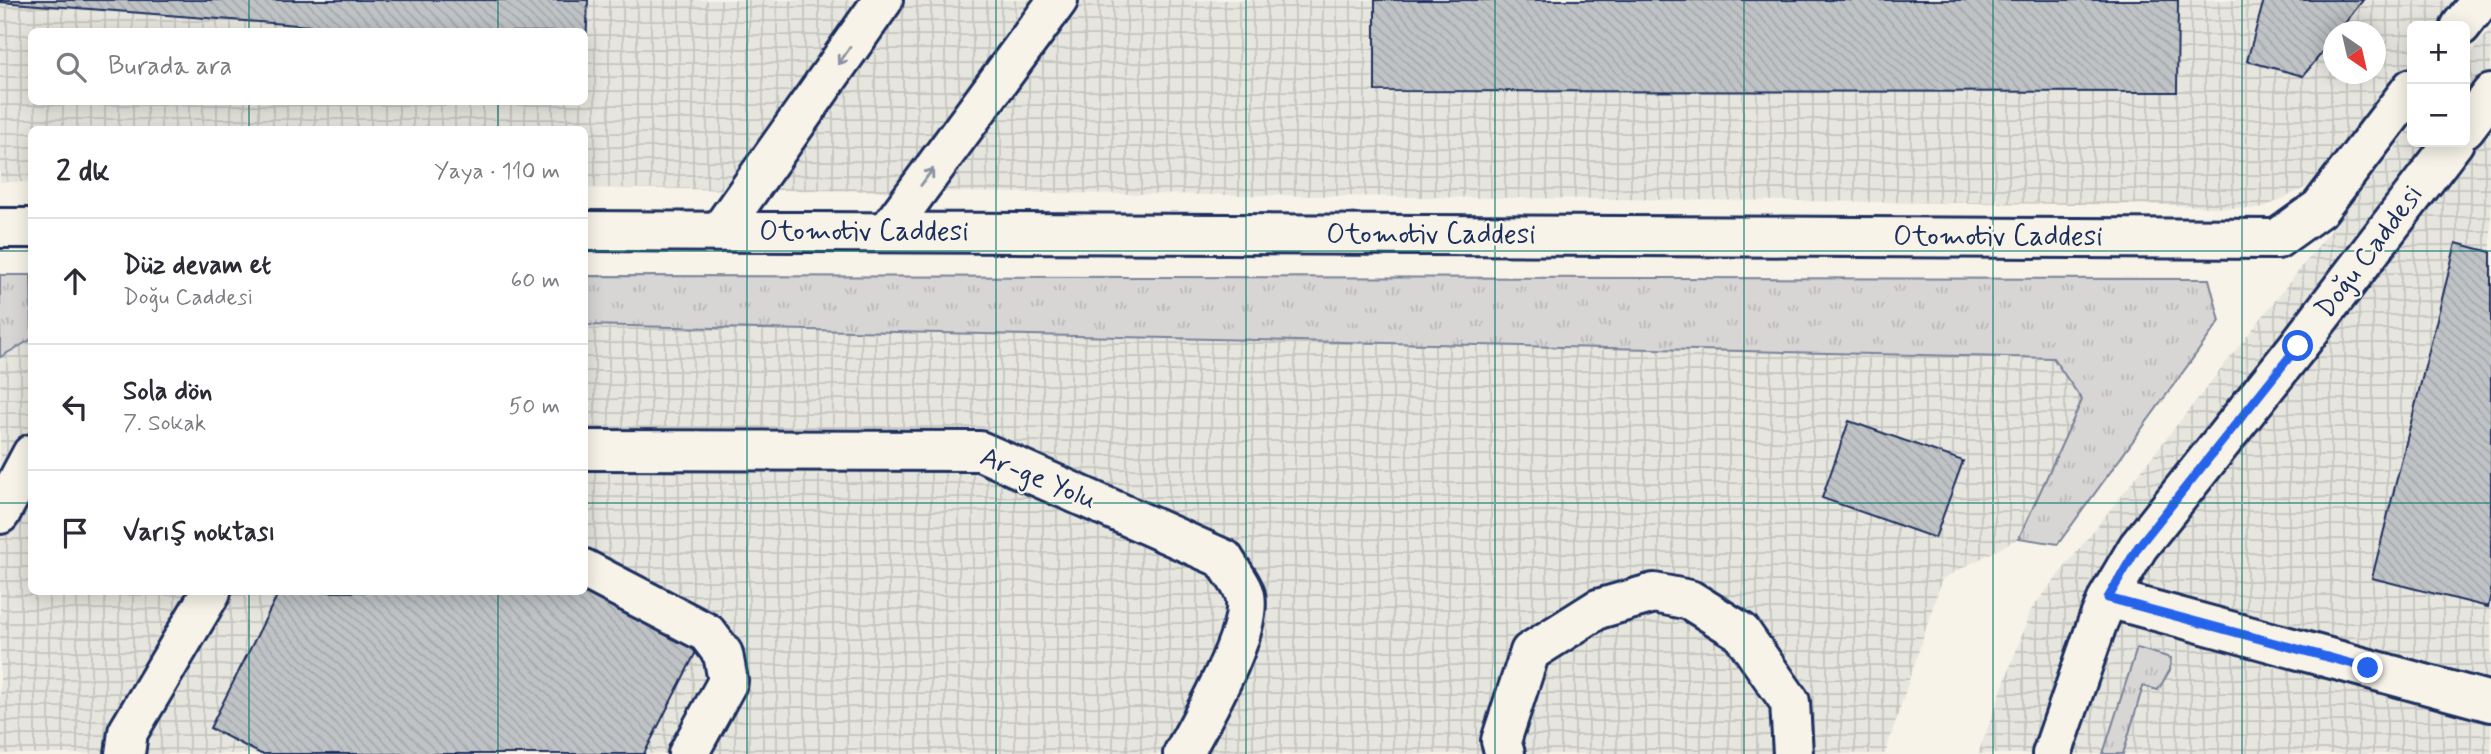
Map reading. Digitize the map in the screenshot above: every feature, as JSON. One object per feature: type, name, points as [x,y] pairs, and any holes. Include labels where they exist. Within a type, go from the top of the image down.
[{"type":"street","points":[[720,231],[883,0]]},
{"type":"street","points":[[887,232],[1058,0]]},
{"type":"street","points":[[2464,21],[2481,0]]},
{"type":"street","points":[[2470,121],[2491,94]]},
{"type":"street","name":"Otomotiv Caddesi","points":[[588,230],[2277,239],[2320,208],[2407,95]]},
{"type":"street","name":"Doğu Caddesi","points":[[2052,754],[2108,598],[2138,547],[2298,346],[2450,147]]},
{"type":"street","points":[[0,228],[28,228]]},
{"type":"street","name":"Ar-ge Yolu","points":[[588,450],[980,451],[1224,559],[1245,594],[1244,625],[1218,688],[1183,754]]},
{"type":"street","points":[[0,514],[28,462]]},
{"type":"street","points":[[588,571],[707,633],[723,654],[729,681],[688,754]]},
{"type":"street","points":[[1504,754],[1501,741],[1530,652],[1598,609],[1654,593],[1690,600],[1741,632],[1790,702],[1793,754]]},
{"type":"street","points":[[125,754],[128,732],[209,595]]},
{"type":"street","points":[[2108,598],[2491,702]]},
{"type":"shaded area","points":[[0,0],[2471,0],[2455,21],[2407,21],[2407,84],[2339,172],[2260,209],[2166,205],[588,188],[588,126],[28,126],[28,182],[0,182]]},
{"type":"shaded area","points":[[2491,27],[2491,754],[1978,754],[2031,610],[2407,133],[2407,147],[2470,147],[2470,54]]},
{"type":"shaded area","points":[[588,325],[2053,358],[2082,400],[2019,538],[1942,579],[1885,754],[0,754],[0,357],[28,341],[28,595],[588,595]]},
{"type":"green space","points":[[0,275],[28,275],[28,341],[0,357]]},
{"type":"green space","points":[[588,276],[2209,279],[2220,321],[2058,544],[2019,538],[2082,400],[2053,358],[588,325]]},
{"type":"green space","points":[[2137,648],[2171,658],[2170,670],[2158,690],[2143,686],[2123,754],[2103,754]]},
{"type":"building","points":[[588,0],[587,28],[335,28],[0,2]]},
{"type":"building","points":[[1375,0],[2178,0],[2177,92],[1375,91]]},
{"type":"building","points":[[2264,0],[2363,0],[2347,21],[2323,21],[2323,51],[2303,76],[2247,61]]},
{"type":"building","points":[[2456,243],[2491,252],[2491,594],[2488,607],[2372,578]]},
{"type":"building","points":[[1849,421],[1963,461],[1935,538],[1822,498]]},
{"type":"building","points":[[588,593],[698,648],[644,754],[261,754],[210,728],[277,595]]},
{"type":"route","points":[[2298,346],[2138,547],[2108,598],[2368,668]]}]
